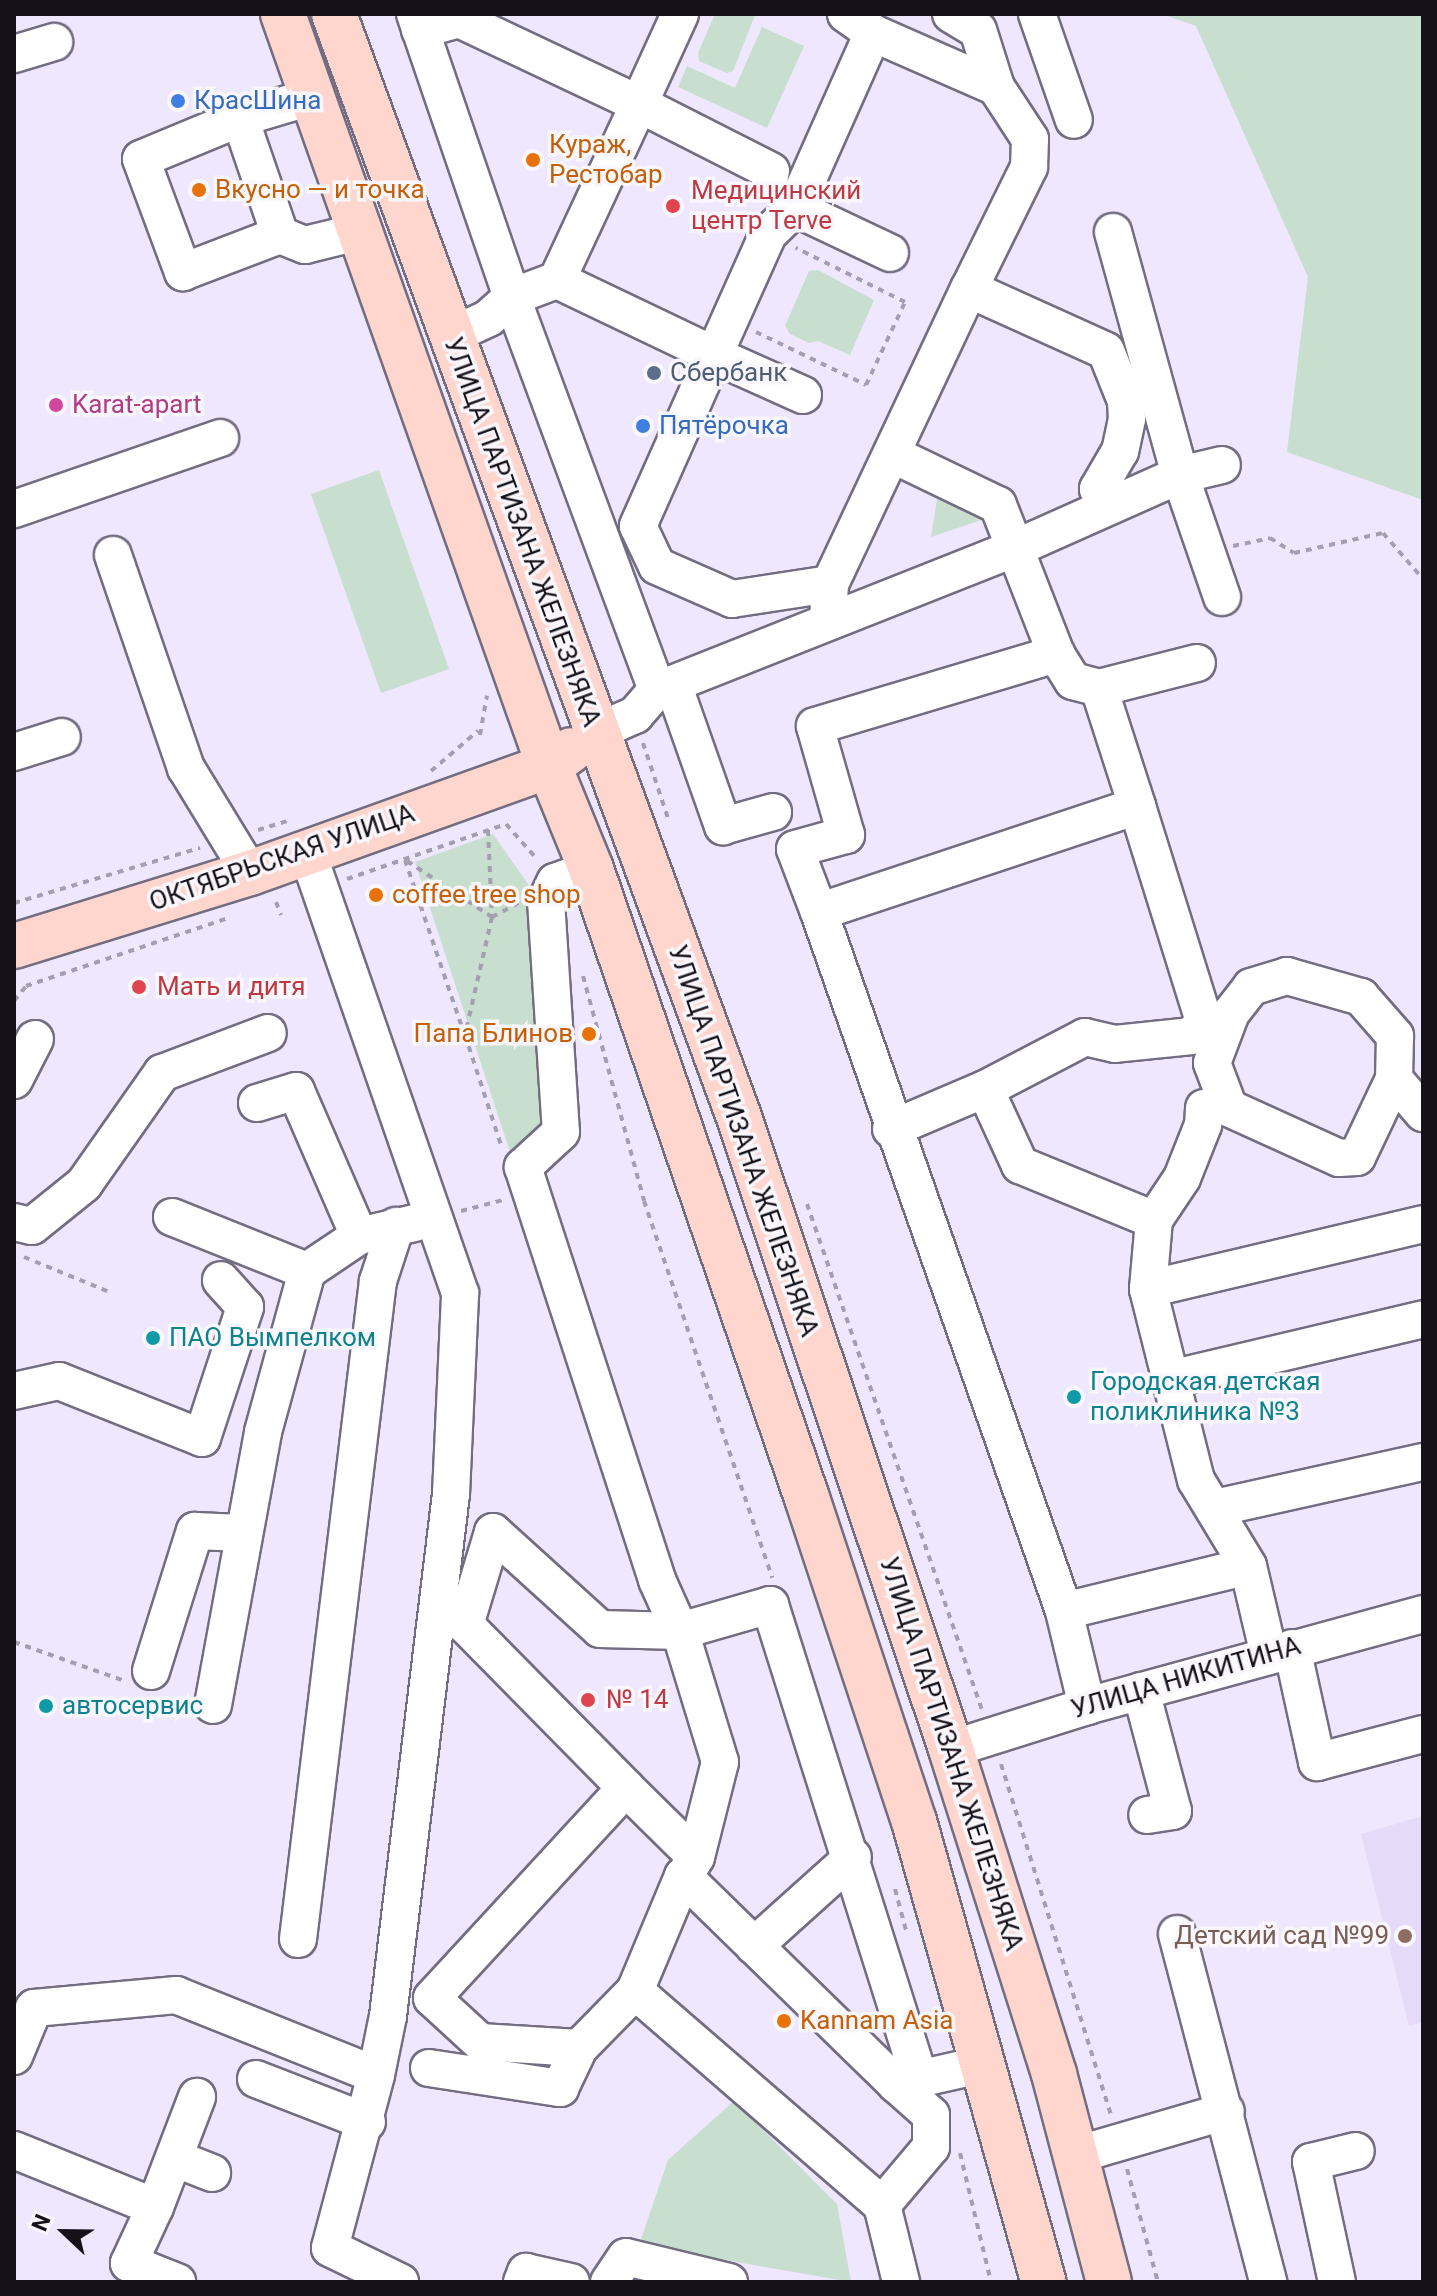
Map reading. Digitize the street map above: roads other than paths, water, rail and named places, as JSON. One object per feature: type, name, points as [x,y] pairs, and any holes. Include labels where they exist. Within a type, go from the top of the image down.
[{"type":"main road","name":"УЛИЦА ПАРТИЗАНА ЖЕЛЕЗНЯКА","points":[[283,14],[314,96],[358,232],[436,437],[549,766],[591,869],[904,1792],[989,2081],[1040,2271]]},
{"type":"main road","name":"УЛИЦА ПАРТИЗАНА ЖЕЛЕЗНЯКА","points":[[334,14],[739,1117],[951,1749],[1054,2074],[1109,2282]]},
{"type":"main road","name":"ОКТЯБРЬСКАЯ УЛИЦА","points":[[14,946],[263,888],[307,851],[549,766],[596,732]]},
{"type":"main road","points":[[989,2081],[1021,2104],[1043,2092],[1054,2074]]},
{"type":"main road","points":[[1040,2271],[1055,2229],[1077,2226],[1097,2233]]},
{"type":"street","points":[[450,336],[489,318],[512,297],[557,280],[680,14]]},
{"type":"street","points":[[828,621],[830,584],[894,455],[1033,154],[1030,139],[996,87],[978,30],[951,14]]},
{"type":"street","points":[[1037,14],[1074,120]]},
{"type":"street","points":[[771,171],[460,17],[418,22],[512,297],[723,826],[773,812]]},
{"type":"street","points":[[830,584],[732,599],[657,566],[638,526],[768,234],[795,208],[812,138],[851,24],[996,87]]},
{"type":"street","points":[[14,54],[54,42]]},
{"type":"street","points":[[314,96],[240,118],[141,159],[183,272],[280,235],[305,245],[358,232]]},
{"type":"street","points":[[240,118],[280,235]]},
{"type":"street","points":[[795,208],[890,253]]},
{"type":"street","points":[[1113,232],[1180,475],[1222,597]]},
{"type":"street","points":[[557,280],[803,395]]},
{"type":"street","points":[[969,289],[1106,351],[1126,401],[1127,419],[1120,451],[1098,489],[1106,506]]},
{"type":"street","points":[[14,509],[220,438]]},
{"type":"street","points":[[894,455],[998,505],[1018,547],[1056,654],[1073,681],[1099,688],[1197,663]]},
{"type":"street","points":[[596,732],[635,715],[665,687],[1018,547],[1180,475],[1222,465]]},
{"type":"street","points":[[113,555],[186,768],[263,888]]},
{"type":"street","points":[[1056,654],[815,726],[846,835],[795,849],[891,1129],[1064,1611],[1087,1706]]},
{"type":"street","points":[[891,1129],[985,1089],[1085,1037],[1115,1044],[1192,1036],[1204,1021],[1099,688]]},
{"type":"street","points":[[14,752],[62,737]]},
{"type":"street","points":[[819,912],[1137,806]]},
{"type":"street","points":[[307,851],[460,1293],[451,1494],[388,2016],[367,2122],[330,2248],[400,2282]]},
{"type":"street","points":[[429,2068],[560,2088],[579,2048],[635,1991],[690,1867],[720,1762],[680,1631],[657,1580],[523,1167],[561,1132],[546,901],[555,882],[591,869]]},
{"type":"street","points":[[1394,1079],[1367,1145],[1357,1157],[1339,1158],[1229,1108],[1212,1063],[1231,1013],[1251,987],[1287,976],[1361,997],[1395,1036],[1394,1079],[1423,1113]]},
{"type":"street","points":[[14,1222],[32,1226],[84,1184],[162,1073],[268,1033]]},
{"type":"street","points":[[14,1080],[35,1039]]},
{"type":"street","points":[[985,1089],[1020,1165],[1154,1220]]},
{"type":"street","points":[[257,1103],[296,1091],[359,1236]]},
{"type":"street","points":[[1204,1108],[1203,1125],[1182,1178],[1154,1220],[1148,1289],[1196,1480],[1248,1566],[1317,1762],[1423,1734]]},
{"type":"street","points":[[172,1217],[307,1271]]},
{"type":"street","points":[[213,1705],[263,1432],[307,1271],[359,1236],[436,1219]]},
{"type":"street","points":[[1148,1289],[1423,1224]]},
{"type":"street","points":[[298,1939],[378,1281],[396,1226]]},
{"type":"street","points":[[14,1391],[59,1381],[202,1438],[245,1307],[221,1280]]},
{"type":"street","points":[[1170,1379],[1423,1319]]},
{"type":"street","points":[[1215,1508],[1423,1462]]},
{"type":"street","points":[[451,1494],[600,1629],[680,1631],[770,1605],[853,1857],[908,2081]]},
{"type":"street","points":[[141,1677],[195,1531],[243,1533]]},
{"type":"street","points":[[493,1532],[465,1625],[626,1788],[754,1946],[908,2081],[931,2115],[931,2147],[882,2205]]},
{"type":"street","points":[[1064,1611],[1248,1566]]},
{"type":"street","name":"УЛИЦА НИКИТИНА","points":[[951,1749],[1087,1706],[1423,1614]]},
{"type":"street","points":[[1141,1691],[1173,1811],[1147,1815]]},
{"type":"street","points":[[579,2048],[480,2042],[432,1998],[626,1788]]},
{"type":"street","points":[[754,1946],[853,1857]]},
{"type":"street","points":[[1177,1934],[1226,2111],[1268,2282]]},
{"type":"street","points":[[635,1991],[882,2205],[901,2282]]},
{"type":"street","points":[[14,2056],[34,2008],[176,1995],[376,2075]]},
{"type":"street","points":[[256,2079],[367,2122]]},
{"type":"street","points":[[908,2081],[989,2081]]},
{"type":"street","points":[[177,2282],[125,2273],[155,2207],[197,2097]]},
{"type":"street","points":[[1076,2155],[1226,2111]]},
{"type":"street","points":[[14,2150],[155,2207]]},
{"type":"street","points":[[1337,2282],[1311,2162],[1356,2151]]},
{"type":"street","points":[[174,2158],[212,2173]]},
{"type":"street","points":[[609,2282],[626,2257],[729,2282]]},
{"type":"street","points":[[522,2282],[526,2272],[571,2282]]},
{"type":"place","name":"КрасШина","points":[[178,101]]},
{"type":"place","name":"Кураж, Рестобар","points":[[533,160]]},
{"type":"place","name":"Вкусно — и точка","points":[[199,190]]},
{"type":"place","name":"Медицинский центр Terve","points":[[673,206]]},
{"type":"place","name":"Сбербанк","points":[[654,373]]},
{"type":"place","name":"Karat-apart","points":[[56,405]]},
{"type":"place","name":"Пятёрочка","points":[[643,426]]},
{"type":"place","name":"coffee tree shop","points":[[376,895]]},
{"type":"place","name":"Мать и дитя","points":[[139,987]]},
{"type":"place","name":"Папа Блинов","points":[[589,1034]]},
{"type":"place","name":"ПАО Вымпелком","points":[[153,1338]]},
{"type":"place","name":"Городская детская поликлиника №3","points":[[1074,1397]]},
{"type":"place","name":"№ 14","points":[[588,1700]]},
{"type":"place","name":"автосервис","points":[[46,1706]]},
{"type":"place","name":"Детский сад №99","points":[[1405,1936]]},
{"type":"place","name":"Kannam Asia","points":[[784,2021]]}]
